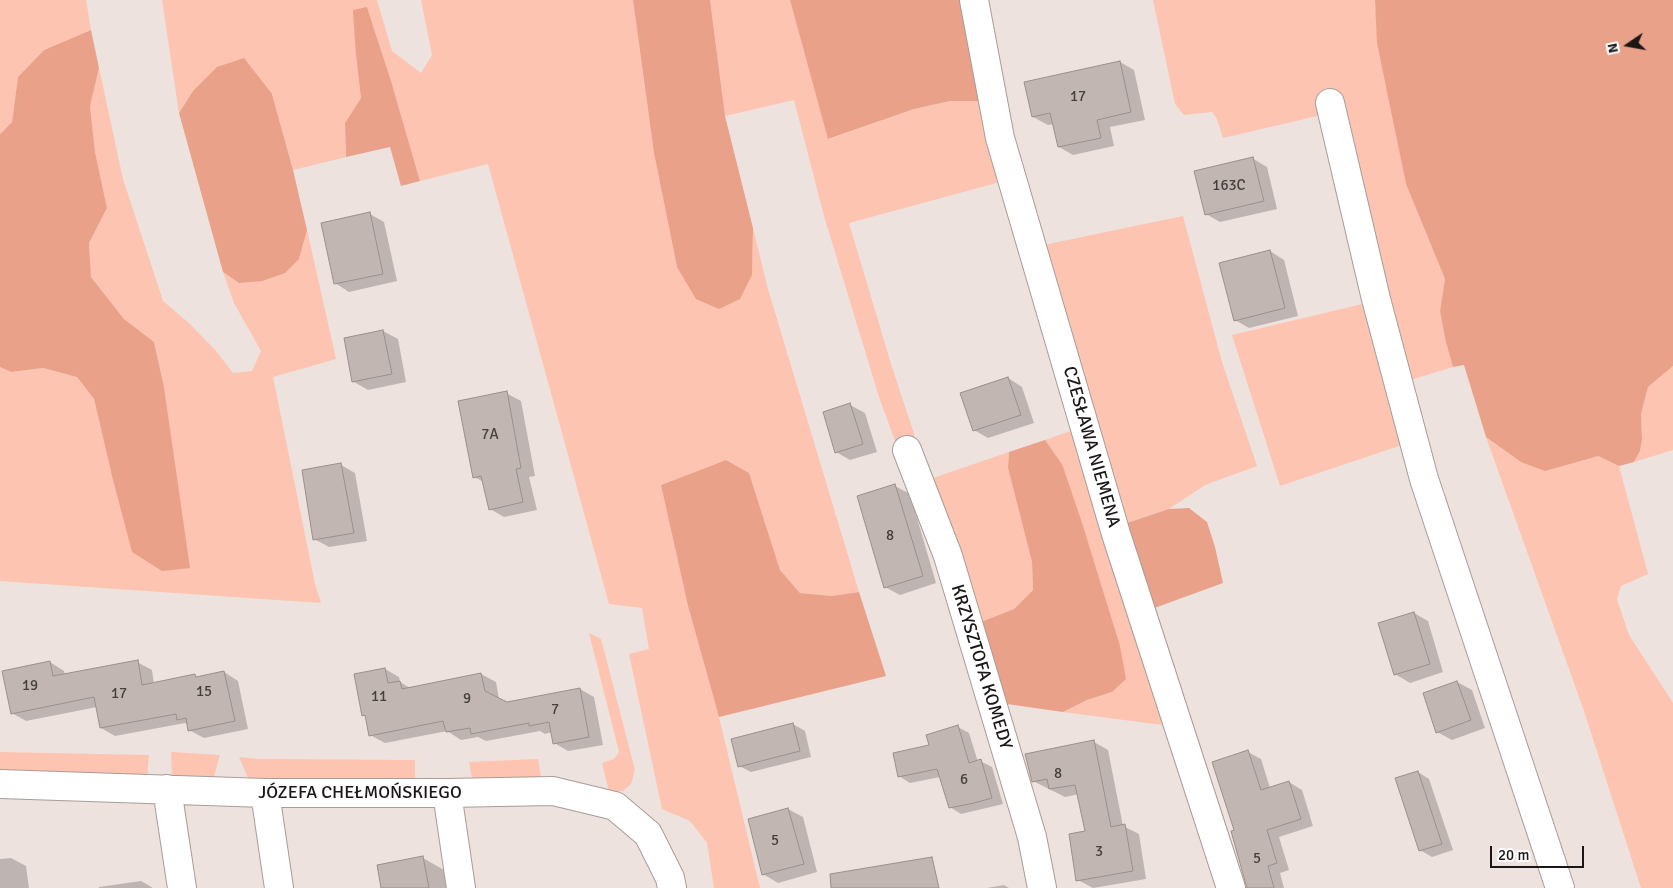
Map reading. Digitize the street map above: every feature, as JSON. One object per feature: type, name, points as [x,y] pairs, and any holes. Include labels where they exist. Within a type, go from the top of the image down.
[{"type":"street","name":"CZESŁAWA NIEMENA","points":[[974,0],[1000,138],[1116,534],[1231,888]]},
{"type":"street","points":[[1330,103],[1376,299],[1424,479],[1560,888]]},
{"type":"street","name":"KRZYSZTOFA KOMEDY","points":[[907,450],[956,581],[1032,837],[1042,888]]},
{"type":"street","name":"JÓZEFA CHEŁMOŃSKIEGO","points":[[0,784],[264,793],[553,792],[616,806],[648,834],[670,878],[672,888]]},
{"type":"street","points":[[167,790],[182,888]]},
{"type":"street","points":[[264,793],[279,888]]},
{"type":"street","points":[[447,793],[461,888]]},
{"type":"shaded area","points":[[0,0],[86,0],[91,30],[44,50],[18,77],[12,122],[0,134]]},
{"type":"shaded area","points":[[162,0],[377,0],[392,51],[421,73],[432,55],[421,0],[633,0],[654,153],[677,267],[752,275],[753,228],[768,289],[859,592],[832,596],[800,593],[780,570],[749,473],[726,460],[661,485],[688,606],[719,717],[760,888],[714,888],[707,843],[690,821],[662,809],[629,654],[649,649],[642,608],[609,604],[488,164],[420,181],[367,7],[356,55],[361,98],[345,123],[346,157],[293,170],[272,94],[193,91],[179,113]]},
{"type":"shaded area","points":[[633,0],[710,0],[725,116],[753,228],[752,275],[740,299],[719,309],[696,299],[677,267],[654,153]]},
{"type":"shaded area","points":[[710,0],[790,0],[829,139],[914,109],[950,101],[984,101],[1004,181],[849,223],[891,364],[917,443],[898,449],[879,397],[824,216],[794,100],[725,116]]},
{"type":"shaded area","points":[[790,0],[967,0],[984,101],[950,101],[914,109],[828,139]]},
{"type":"shaded area","points":[[1153,0],[1375,0],[1378,43],[1406,184],[1445,279],[1440,311],[1453,367],[1404,382],[1326,114],[1223,138],[1217,119],[1212,112],[1184,115],[1175,104]]},
{"type":"shaded area","points":[[1375,0],[1673,0],[1673,366],[1648,387],[1641,414],[1642,440],[1640,451],[1634,462],[1619,466],[1598,456],[1545,471],[1521,462],[1486,437],[1464,365],[1453,367],[1446,342],[1440,311],[1445,279],[1406,184],[1377,43]]},
{"type":"shaded area","points":[[367,7],[420,181],[401,186],[390,147],[346,157],[345,123],[361,98],[353,10]]},
{"type":"shaded area","points":[[91,30],[99,68],[90,106],[95,152],[107,208],[89,243],[91,277],[124,319],[154,342],[164,387],[190,568],[162,571],[132,552],[94,399],[77,377],[43,368],[11,372],[0,367],[0,134],[12,122],[18,77],[44,50]]},
{"type":"shaded area","points":[[244,58],[272,94],[307,230],[299,259],[285,273],[262,281],[239,283],[223,272],[179,113],[193,91],[217,67]]},
{"type":"shaded area","points":[[99,68],[123,179],[163,301],[190,324],[216,351],[233,373],[252,371],[261,351],[234,303],[223,272],[239,283],[299,259],[307,230],[336,359],[273,377],[315,584],[321,603],[0,581],[0,367],[11,372],[43,368],[77,377],[94,399],[112,476],[189,568],[164,387],[154,342],[124,319],[91,277],[89,243],[107,208],[95,152],[90,105]]},
{"type":"shaded area","points":[[1183,216],[1222,362],[1257,466],[1205,485],[1169,509],[1124,524],[1039,246]]},
{"type":"shaded area","points":[[1371,302],[1408,443],[1280,486],[1232,335]]},
{"type":"shaded area","points":[[1673,366],[1673,450],[1634,462],[1640,451],[1642,440],[1641,414],[1648,387]]},
{"type":"shaded area","points":[[1076,429],[1170,726],[1063,712],[1087,700],[1112,692],[1062,464],[1045,440]]},
{"type":"shaded area","points":[[1486,437],[1521,462],[1598,456],[1619,466],[1648,574],[1621,586],[1617,599],[1629,635],[1673,703],[1673,888],[1641,888],[1584,711]]},
{"type":"shaded area","points":[[1045,440],[1062,464],[1120,646],[1126,679],[1112,692],[1087,700],[1063,712],[1000,703],[976,624],[1014,609],[1033,590],[1032,562],[1008,468],[1009,452]]},
{"type":"shaded area","points":[[1009,452],[1008,468],[1032,562],[1033,590],[1014,609],[976,624],[930,479]]},
{"type":"shaded area","points":[[726,460],[749,473],[780,570],[800,593],[832,596],[859,592],[886,676],[719,717],[688,606],[661,485]]},
{"type":"shaded area","points":[[1189,508],[1207,522],[1223,583],[1149,610],[1124,524],[1169,509]]},
{"type":"shaded area","points":[[589,633],[601,639],[635,770],[631,784],[623,791],[609,792],[602,763],[614,759],[619,752]]},
{"type":"shaded area","points":[[0,752],[149,755],[147,779],[0,774]]},
{"type":"shaded area","points":[[171,752],[220,755],[213,780],[172,780]]},
{"type":"shaded area","points":[[239,757],[259,759],[415,760],[415,784],[249,780]]},
{"type":"shaded area","points":[[538,759],[542,783],[473,784],[469,762]]},
{"type":"building","points":[[1120,61],[1131,112],[1097,120],[1101,138],[1058,147],[1050,113],[1032,117],[1024,82]]},
{"type":"building","points":[[1253,157],[1264,201],[1205,215],[1194,171]]},
{"type":"building","points":[[370,212],[383,274],[334,284],[321,223]]},
{"type":"building","points":[[1270,250],[1285,308],[1234,321],[1219,263]]},
{"type":"building","points":[[383,330],[392,374],[352,382],[344,338]]},
{"type":"building","points":[[1008,377],[1021,415],[973,431],[960,393]]},
{"type":"building","points":[[507,391],[521,468],[516,469],[523,502],[489,510],[481,476],[473,478],[458,401]]},
{"type":"building","points":[[850,403],[863,444],[835,453],[823,412]]},
{"type":"building","points":[[341,463],[354,533],[313,540],[302,470]]},
{"type":"building","points":[[895,484],[923,576],[884,588],[857,496]]},
{"type":"building","points":[[1414,612],[1430,664],[1394,675],[1378,623]]},
{"type":"building","points":[[138,660],[142,685],[195,674],[196,677],[224,671],[235,721],[188,731],[186,718],[177,720],[176,714],[100,728],[94,697],[11,714],[2,671],[50,661],[53,676]]},
{"type":"building","points":[[385,668],[388,683],[400,681],[402,689],[481,673],[485,691],[507,702],[580,688],[589,737],[553,744],[549,722],[529,726],[529,723],[471,734],[470,728],[446,732],[443,721],[369,736],[365,715],[362,716],[354,674]]},
{"type":"building","points":[[1457,681],[1471,720],[1436,733],[1423,693]]},
{"type":"building","points":[[793,723],[800,751],[738,767],[731,739]]},
{"type":"building","points":[[958,725],[969,763],[981,759],[992,798],[949,808],[937,769],[898,777],[893,753],[929,745],[926,735]]},
{"type":"building","points":[[1094,740],[1111,827],[1125,824],[1133,871],[1076,881],[1069,834],[1085,831],[1075,785],[1049,789],[1047,779],[1032,782],[1025,754]]},
{"type":"building","points":[[1248,750],[1261,790],[1289,781],[1301,819],[1267,830],[1277,863],[1268,866],[1274,888],[1247,888],[1231,831],[1234,830],[1212,762]]},
{"type":"building","points":[[1418,771],[1442,844],[1419,851],[1395,778]]},
{"type":"building","points":[[788,808],[804,864],[762,875],[748,819]]},
{"type":"building","points":[[423,856],[429,888],[381,888],[377,865]]},
{"type":"building","points":[[932,857],[939,888],[831,888],[830,874]]}]
